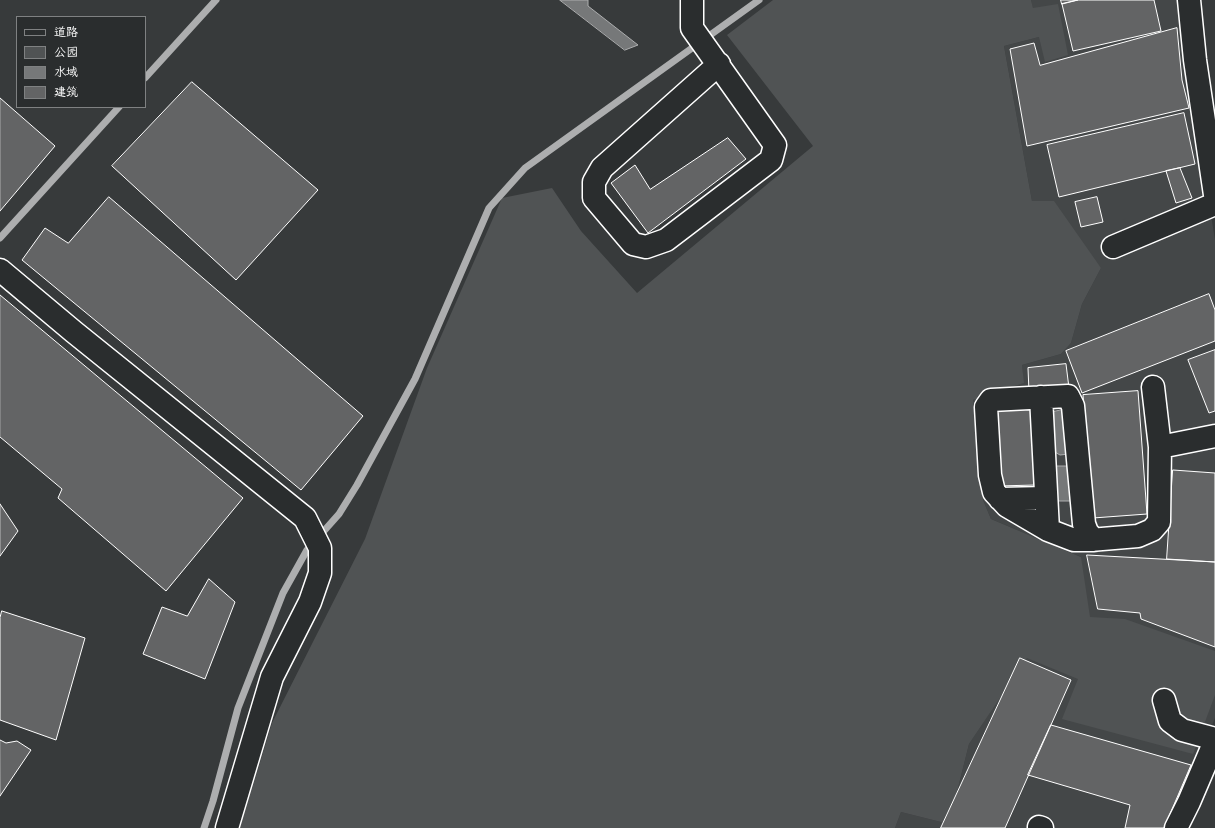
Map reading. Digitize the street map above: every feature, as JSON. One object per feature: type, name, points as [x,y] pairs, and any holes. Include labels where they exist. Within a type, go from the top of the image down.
[{"type":"street","points":[[692,0],[692,28],[718,64],[775,145],[771,160],[666,240],[646,247],[633,244],[594,198],[594,182],[602,168],[718,64]]},
{"type":"street","points":[[1189,0],[1194,60],[1215,195]]},
{"type":"street","points":[[1113,247],[1215,204]]},
{"type":"street","points":[[0,270],[74,332],[305,518],[320,548],[320,573],[310,602],[272,677],[227,828]]},
{"type":"street","points":[[1094,540],[1087,532],[1084,524],[1073,406],[1068,396],[991,400],[986,407],[990,475],[994,492],[1007,506],[1048,530],[1074,540],[1094,540],[1138,536],[1152,530],[1159,522],[1160,447],[1153,387]]},
{"type":"street","points":[[1040,397],[1048,530]]},
{"type":"street","points":[[1160,447],[1215,436]]},
{"type":"street","points":[[1000,499],[1046,498]]},
{"type":"street","points":[[1164,700],[1170,721],[1182,730],[1215,740],[1189,802],[1176,828]]},
{"type":"shaded area","points":[[1031,0],[1181,0],[1186,57],[1215,240],[1215,718],[1174,820],[1178,828],[895,828],[901,812],[949,824],[969,744],[1027,657],[1081,557],[991,519],[983,500],[973,400],[1023,383],[1022,365],[1061,354],[1071,343],[1082,304],[1101,268],[1032,201],[1004,46],[1039,37]]},
{"type":"green space","points":[[773,0],[1031,0],[1033,8],[1058,4],[1068,55],[1045,62],[1039,37],[1004,46],[1032,201],[1054,201],[1101,268],[1082,304],[1071,343],[1061,354],[1022,365],[1024,383],[973,400],[983,500],[991,519],[1081,557],[1090,617],[1125,619],[1215,651],[1215,695],[1193,754],[1062,719],[1078,679],[1027,658],[969,744],[949,824],[901,812],[895,828],[240,828],[272,723],[365,539],[427,368],[502,198],[552,188],[581,231],[637,293],[813,146],[727,35]]},
{"type":"water","points":[[560,0],[588,0],[588,6],[638,45],[625,50]]},
{"type":"water","points":[[1066,409],[1069,454],[1060,455],[1053,451],[1050,416],[1053,412]]},
{"type":"water","points":[[1056,466],[1071,466],[1075,497],[1070,501],[1056,501],[1052,470]]},
{"type":"building","points":[[1061,0],[1078,0],[1062,4]]},
{"type":"building","points":[[1078,0],[1154,0],[1161,31],[1073,51],[1062,4]]},
{"type":"building","points":[[1177,28],[1182,80],[1189,108],[1027,146],[1010,49],[1034,43],[1040,65]]},
{"type":"building","points":[[192,82],[318,190],[236,280],[112,166]]},
{"type":"building","points":[[0,98],[55,146],[0,211]]},
{"type":"building","points":[[1184,113],[1195,164],[1059,197],[1047,145]]},
{"type":"building","points":[[728,138],[746,159],[648,233],[611,183],[635,165],[650,189]]},
{"type":"building","points":[[1180,168],[1192,198],[1176,203],[1166,171]]},
{"type":"building","points":[[109,197],[363,416],[301,490],[22,260],[45,228],[68,243]]},
{"type":"building","points":[[1097,197],[1103,222],[1081,227],[1075,202]]},
{"type":"building","points":[[1209,294],[1215,310],[1215,341],[1082,393],[1066,351]]},
{"type":"building","points":[[0,295],[243,498],[166,591],[58,498],[62,489],[0,437]]},
{"type":"building","points":[[1215,350],[1215,411],[1209,413],[1188,360]]},
{"type":"building","points":[[1066,364],[1069,388],[1029,392],[1028,368]]},
{"type":"building","points":[[1138,391],[1147,514],[1093,518],[1083,395]]},
{"type":"building","points":[[1032,403],[1036,485],[997,486],[994,404]]},
{"type":"building","points":[[1173,470],[1215,473],[1215,562],[1167,559]]},
{"type":"building","points":[[0,504],[18,531],[0,556]]},
{"type":"building","points":[[1087,555],[1215,562],[1215,647],[1141,619],[1140,613],[1098,609]]},
{"type":"building","points":[[209,579],[235,602],[205,679],[143,654],[162,607],[187,616]]},
{"type":"building","points":[[2,611],[85,638],[56,740],[0,720],[0,618]]},
{"type":"building","points":[[1020,658],[1071,680],[1005,828],[941,828]]},
{"type":"building","points":[[1051,725],[1191,765],[1164,828],[1125,828],[1130,805],[1028,775]]},
{"type":"building","points":[[0,740],[6,743],[17,741],[31,750],[0,796]]},
{"type":"waterway","points":[[146,77],[216,0]]},
{"type":"waterway","points":[[204,828],[213,801],[238,708],[283,593],[307,550],[339,514],[357,485],[415,379],[489,208],[525,168],[759,0]]},
{"type":"waterway","points":[[0,238],[118,108]]}]
